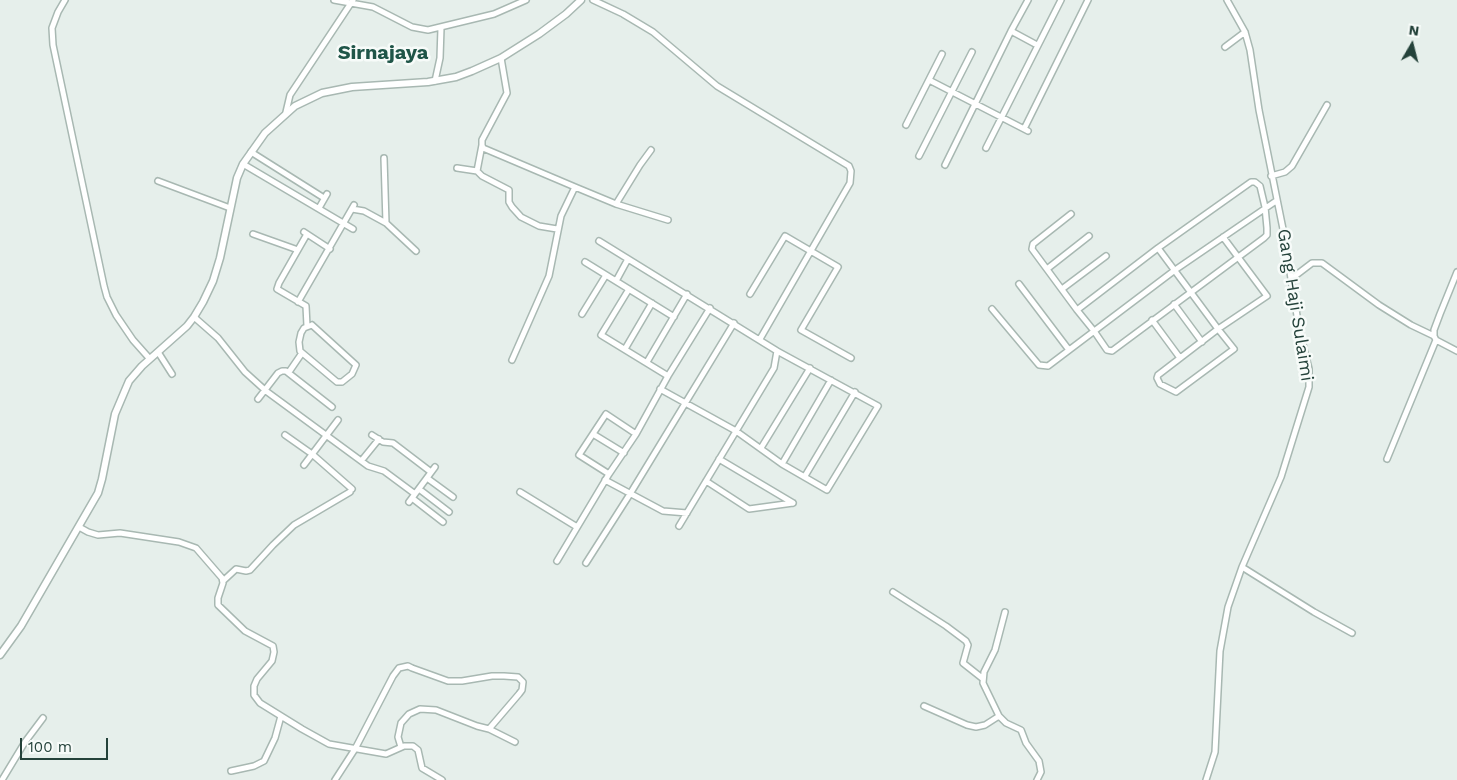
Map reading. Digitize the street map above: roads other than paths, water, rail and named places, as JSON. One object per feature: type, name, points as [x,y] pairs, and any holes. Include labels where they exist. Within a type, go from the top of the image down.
[{"type":"street","points":[[65,0],[52,28],[52,45],[104,286],[107,297],[116,314],[133,340],[149,358]]},
{"type":"street","points":[[334,0],[373,7],[412,27],[428,30],[494,14],[526,0]]},
{"type":"street","points":[[0,656],[21,626],[79,527],[101,485],[112,425],[120,400],[133,375],[194,317],[208,293],[217,269],[234,184],[243,164],[265,133],[286,112],[304,100],[335,90],[435,81],[464,75],[501,58],[560,18],[581,0]]},
{"type":"street","points":[[593,0],[624,14],[653,32],[717,86],[849,166],[851,172],[850,183],[760,339]]},
{"type":"street","points":[[945,165],[1028,0]]},
{"type":"street","points":[[986,148],[1061,0]]},
{"type":"street","points":[[929,80],[1026,130],[1088,0]]},
{"type":"street","name":"Gang Haji Sulaimi","points":[[1206,780],[1215,752],[1220,660],[1228,606],[1242,567],[1274,497],[1309,386],[1309,369],[1299,328],[1257,100],[1250,50],[1245,32],[1228,0]]},
{"type":"street","points":[[286,112],[290,96],[353,2]]},
{"type":"street","points":[[435,81],[440,58],[441,28]]},
{"type":"street","points":[[1011,31],[1037,45]]},
{"type":"street","points":[[1225,47],[1245,32]]},
{"type":"street","points":[[920,156],[972,52]]},
{"type":"street","points":[[906,125],[942,54]]},
{"type":"street","points":[[477,171],[482,140],[507,93],[501,58]]},
{"type":"street","points":[[1271,176],[1285,172],[1292,166],[1327,106]]},
{"type":"street","points":[[482,145],[486,150],[574,188],[616,204],[668,220]]},
{"type":"street","points":[[616,204],[651,150]]},
{"type":"street","points":[[251,152],[326,196],[318,208]]},
{"type":"street","points":[[384,158],[386,223]]},
{"type":"street","points":[[243,164],[353,230]]},
{"type":"street","points":[[457,168],[477,171],[482,176],[509,190],[509,202],[521,217],[539,226],[557,229]]},
{"type":"street","points":[[158,181],[230,208]]},
{"type":"street","points":[[1071,214],[1032,246],[1032,249],[1077,310],[1094,331],[1107,350],[1112,351],[1238,258],[1266,235],[1265,207],[1260,186],[1251,182],[1158,248],[1077,310]]},
{"type":"street","points":[[512,360],[549,276],[557,229],[564,206],[574,188]]},
{"type":"street","points":[[992,309],[1039,365],[1044,367],[1051,365],[1175,270],[1276,200]]},
{"type":"street","points":[[298,302],[353,207],[386,223],[416,251]]},
{"type":"street","points":[[307,326],[312,326],[318,330],[356,365],[352,374],[342,382],[337,382],[302,353],[299,342],[304,328],[307,326],[307,308],[277,289],[306,233],[330,249]]},
{"type":"street","points":[[252,234],[298,250]]},
{"type":"street","points":[[750,294],[785,236],[838,267],[801,330],[851,358]]},
{"type":"street","points":[[1047,269],[1089,236]]},
{"type":"street","points":[[1158,248],[1218,330],[1234,350],[1176,392],[1160,384],[1156,377],[1218,330],[1266,296],[1223,238]]},
{"type":"street","points":[[598,241],[777,350],[878,406],[827,490],[782,464],[736,431],[660,389]]},
{"type":"street","points":[[1062,289],[1106,256]]},
{"type":"street","points":[[616,281],[628,259]]},
{"type":"street","points":[[585,262],[674,317]]},
{"type":"street","points":[[1291,279],[1312,263],[1322,263],[1379,305],[1457,351]]},
{"type":"street","points":[[1387,459],[1435,338],[1434,330],[1457,272]]},
{"type":"street","points":[[582,314],[606,275]]},
{"type":"street","points":[[1019,284],[1069,350]]},
{"type":"street","points":[[629,289],[601,335],[668,376]]},
{"type":"street","points":[[647,362],[687,294]]},
{"type":"street","points":[[625,349],[652,303]]},
{"type":"street","points":[[1174,304],[1202,342]]},
{"type":"street","points":[[557,561],[605,480],[636,434],[660,389],[710,308]]},
{"type":"street","points":[[194,317],[218,338],[232,353],[245,372],[266,391],[368,466],[384,471],[443,522]]},
{"type":"street","points":[[1152,320],[1180,358]]},
{"type":"street","points":[[586,563],[734,323]]},
{"type":"street","points":[[679,526],[774,368],[777,350]]},
{"type":"street","points":[[158,352],[172,374]]},
{"type":"street","points":[[289,372],[302,353]]},
{"type":"street","points":[[761,448],[810,368]]},
{"type":"street","points":[[258,399],[278,373],[282,371],[289,372],[332,407]]},
{"type":"street","points":[[782,464],[831,380]]},
{"type":"street","points":[[805,476],[855,392]]},
{"type":"street","points":[[609,474],[579,455],[606,414],[636,434]]},
{"type":"street","points":[[304,465],[338,420]]},
{"type":"street","points":[[593,434],[624,453]]},
{"type":"street","points":[[285,435],[312,454],[351,491],[294,525],[249,571],[236,568],[223,581],[218,605],[245,631],[273,646],[274,657],[255,682],[253,691],[260,703],[302,730],[329,744],[386,754],[407,745],[416,748],[422,768],[442,780]]},
{"type":"street","points":[[372,435],[383,442],[392,443],[431,472]]},
{"type":"street","points":[[362,460],[379,439]]},
{"type":"street","points":[[706,481],[749,509],[793,503],[719,459]]},
{"type":"street","points":[[414,495],[435,467]]},
{"type":"street","points":[[427,478],[454,497]]},
{"type":"street","points":[[605,480],[663,511],[687,513]]},
{"type":"street","points":[[520,492],[577,527]]},
{"type":"street","points":[[414,495],[449,512]]},
{"type":"street","points":[[79,527],[98,535],[120,533],[186,543],[196,548],[221,576],[223,581]]},
{"type":"street","points":[[1242,567],[1314,612],[1352,633]]},
{"type":"street","points":[[893,592],[966,641],[968,645],[963,663],[982,678]]},
{"type":"street","points":[[1005,612],[995,650],[982,678],[984,688],[999,716],[1019,728],[1026,743],[1041,765],[1041,772],[1037,780]]},
{"type":"street","points":[[335,780],[355,749],[399,668],[412,668],[439,678],[454,681],[492,676],[518,677],[521,679],[522,690],[489,729]]},
{"type":"street","points":[[924,706],[967,725],[976,727],[985,725],[999,716]]},
{"type":"street","points":[[401,747],[398,737],[401,723],[409,714],[420,709],[436,710],[489,729],[515,742]]},
{"type":"street","points":[[231,771],[254,766],[264,761],[275,738],[281,716]]},
{"type":"street","points":[[2,780],[25,742],[43,718]]},
{"type":"district","name":"Sirnajaya","points":[[383,53]]}]
